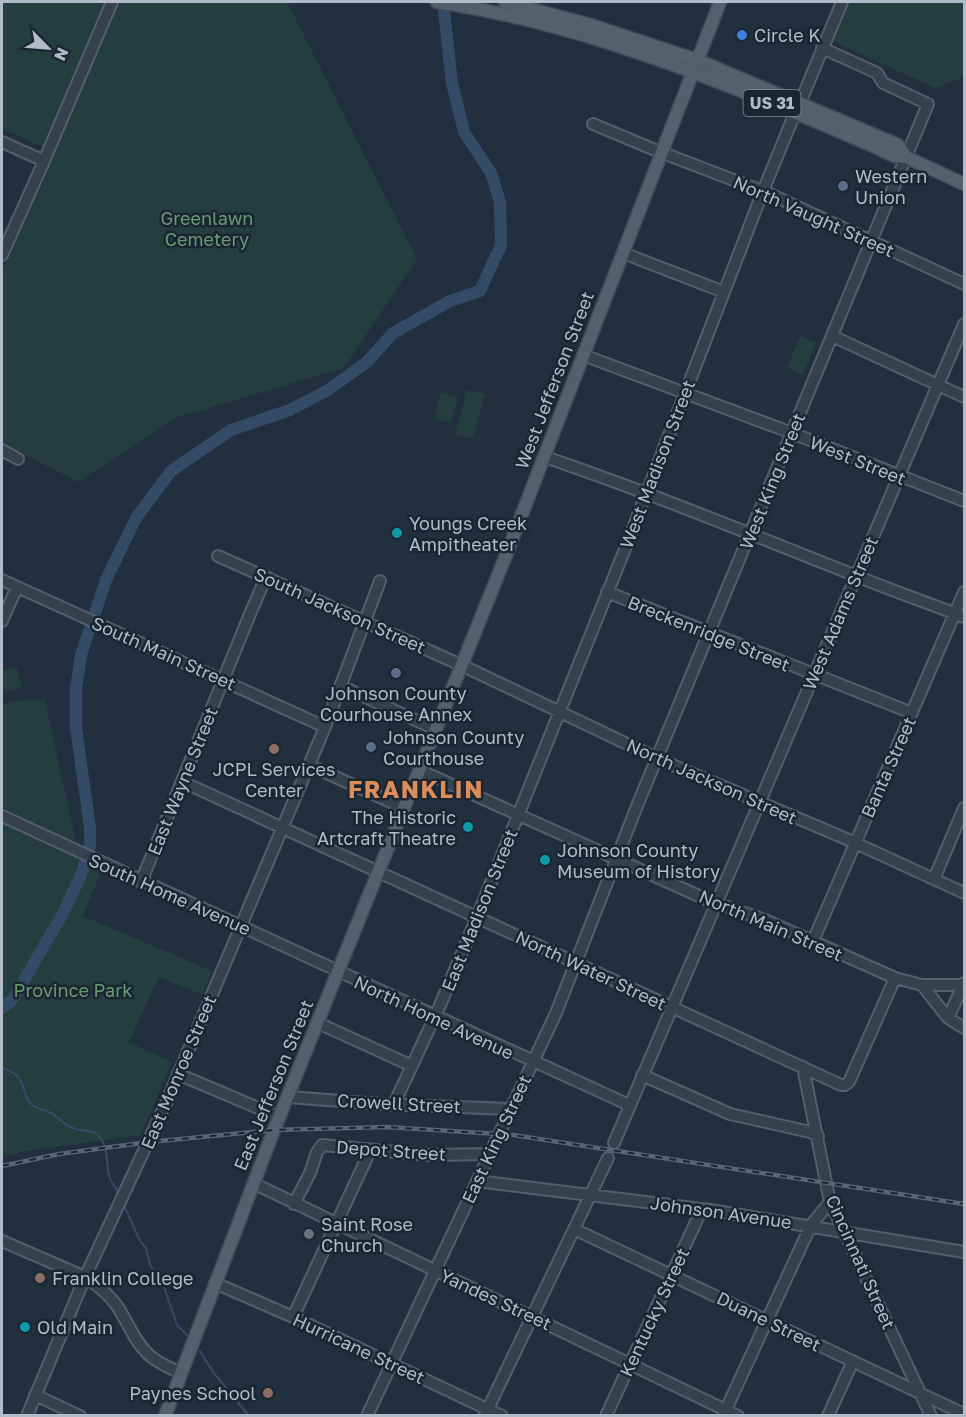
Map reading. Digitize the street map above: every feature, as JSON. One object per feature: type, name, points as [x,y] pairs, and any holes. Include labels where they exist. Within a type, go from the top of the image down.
[{"type":"main road","name":"US 31","points":[[437,2],[465,6],[491,6],[695,66]]},
{"type":"main road","name":"US 31","points":[[505,2],[616,32],[798,108],[894,156],[906,157],[964,184]]},
{"type":"main road","name":"West Jefferson Street","points":[[419,770],[545,457],[720,2]]},
{"type":"main road","name":"East Jefferson Street","points":[[165,1416],[253,1183],[419,770]]},
{"type":"street","points":[[2,255],[4,242],[44,161],[112,2]]},
{"type":"street","name":"West Madison Street","points":[[518,814],[646,494],[762,191],[842,2]]},
{"type":"street","name":"West King Street","points":[[617,859],[928,104],[883,82],[877,73],[822,48]]},
{"type":"street","name":"North Vaught Street","points":[[593,124],[762,191],[964,284]]},
{"type":"street","points":[[2,142],[44,161]]},
{"type":"street","points":[[623,253],[724,292]]},
{"type":"street","name":"West Adams Street","points":[[614,1143],[964,324]]},
{"type":"street","points":[[832,336],[964,397]]},
{"type":"street","name":"West Street","points":[[583,355],[792,433],[964,501]]},
{"type":"street","points":[[2,450],[18,459]]},
{"type":"street","points":[[545,457],[750,533],[960,615]]},
{"type":"street","name":"South Jackson Street","points":[[218,556],[461,665]]},
{"type":"street","name":"East Wayne Street","points":[[141,882],[263,584],[268,578]]},
{"type":"street","name":"South Main Street","points":[[2,580],[325,727]]},
{"type":"street","name":"East Monroe Street","points":[[27,1416],[85,1277],[131,1182],[178,1074],[309,765],[380,581]]},
{"type":"street","points":[[2,621],[17,587]]},
{"type":"street","name":"Breckenridge Street","points":[[607,592],[912,713]]},
{"type":"street","name":"Banta Street","points":[[813,941],[912,713],[960,615],[964,592]]},
{"type":"street","name":"North Jackson Street","points":[[461,665],[759,803],[855,843],[964,893]]},
{"type":"street","points":[[341,686],[435,729]]},
{"type":"street","points":[[309,765],[404,808]]},
{"type":"street","name":"North Main Street","points":[[419,770],[716,903],[765,920],[895,978],[922,985],[964,984]]},
{"type":"street","name":"North Water Street","points":[[183,782],[841,1085],[847,1084],[895,978]]},
{"type":"street","points":[[934,879],[964,808]]},
{"type":"street","name":"East Madison Street","points":[[393,1104],[477,918],[518,814]]},
{"type":"street","name":"South Home Avenue","points":[[2,816],[338,973]]},
{"type":"street","name":"East King Street","points":[[367,1416],[533,1062],[617,859]]},
{"type":"street","name":"North Home Avenue","points":[[338,973],[629,1105]]},
{"type":"street","points":[[948,1018],[964,984]]},
{"type":"street","points":[[922,985],[948,1018],[964,1028]]},
{"type":"street","points":[[318,1023],[412,1066]]},
{"type":"street","name":"Cincinnati Street","points":[[803,1067],[830,1202],[931,1416]]},
{"type":"street","points":[[178,1074],[279,1117]]},
{"type":"street","points":[[642,1075],[730,1114],[810,1132],[818,1136]]},
{"type":"street","name":"Crowell Street","points":[[288,1096],[393,1104],[511,1108]]},
{"type":"street","name":"Depot Street","points":[[294,1204],[310,1173],[316,1152],[322,1145],[428,1155],[490,1154]]},
{"type":"street","points":[[293,1317],[370,1151]]},
{"type":"street","points":[[486,1412],[608,1158]]},
{"type":"street","name":"Johnson Avenue","points":[[477,1181],[702,1209],[811,1225],[964,1252]]},
{"type":"street","name":"Yandes Street","points":[[253,1183],[630,1363],[724,1413],[738,1416]]},
{"type":"street","points":[[724,1413],[811,1225],[830,1202]]},
{"type":"street","name":"Kentucky Street","points":[[606,1416],[702,1209]]},
{"type":"street","name":"Duane Street","points":[[574,1229],[964,1414]]},
{"type":"street","points":[[2,1241],[85,1277],[103,1290],[116,1304],[135,1338],[148,1354],[162,1365],[182,1373]]},
{"type":"street","name":"Hurricane Street","points":[[216,1282],[391,1363],[486,1412],[502,1416]]},
{"type":"street","points":[[828,1416],[853,1362]]},
{"type":"street","points":[[35,1395],[80,1416]]},
{"type":"green space","name":"Greenlawn Cemetery","points":[[2,2],[287,2],[417,259],[344,368],[178,417],[78,482],[2,443],[2,269],[52,151],[2,129]]},
{"type":"green space","points":[[841,2],[964,2],[964,77],[935,88],[826,38]]},
{"type":"green space","points":[[800,336],[816,343],[803,375],[787,368]]},
{"type":"green space","points":[[467,390],[485,394],[473,439],[455,434]]},
{"type":"green space","points":[[441,392],[458,397],[451,423],[434,419]]},
{"type":"green space","points":[[17,667],[22,688],[2,692],[2,671]]},
{"type":"green space","name":"Province Park","points":[[29,699],[45,700],[75,838],[61,850],[102,869],[83,916],[212,971],[202,995],[159,977],[129,1042],[172,1062],[141,1135],[21,1152],[2,1157],[2,704]]},
{"type":"waterway","points":[[2,1008],[15,996],[63,913],[81,875],[90,847],[90,828],[76,728],[76,688],[81,655],[106,580],[136,518],[171,471],[231,430],[290,410],[328,390],[367,362],[393,333],[450,301],[480,291],[501,245],[500,202],[491,173],[464,132],[452,83],[443,2]]},
{"type":"waterway","points":[[2,1068],[17,1075],[32,1105],[53,1114],[69,1127],[91,1131],[98,1135],[106,1150],[110,1179],[119,1194]]},
{"type":"waterway","points":[[124,1205],[139,1239],[146,1248],[150,1265],[163,1284],[177,1325],[187,1335]]},
{"type":"waterway","points":[[200,1351],[213,1372],[249,1416]]},
{"type":"railway","points":[[2,1166],[59,1154],[149,1142],[274,1130],[387,1127],[513,1135],[964,1204]]},
{"type":"place","name":"Circle K","points":[[742,35]]},
{"type":"place","name":"Western Union","points":[[843,186]]},
{"type":"place","name":"Youngs Creek Ampitheater","points":[[397,533]]},
{"type":"place","name":"Johnson County Courhouse Annex","points":[[396,673]]},
{"type":"place","name":"Johnson County Courthouse","points":[[371,747]]},
{"type":"place","name":"JCPL Services Center","points":[[274,749]]},
{"type":"place","name":"The Historic Artcraft Theatre","points":[[468,827]]},
{"type":"place","name":"Johnson County Museum of History","points":[[545,860]]},
{"type":"place","name":"Saint Rose Church","points":[[309,1234]]},
{"type":"place","name":"Franklin College","points":[[40,1278]]},
{"type":"place","name":"Old Main","points":[[25,1327]]},
{"type":"place","name":"Paynes School","points":[[268,1393]]},
{"type":"district","name":"FRANKLIN","points":[[416,788]]}]
